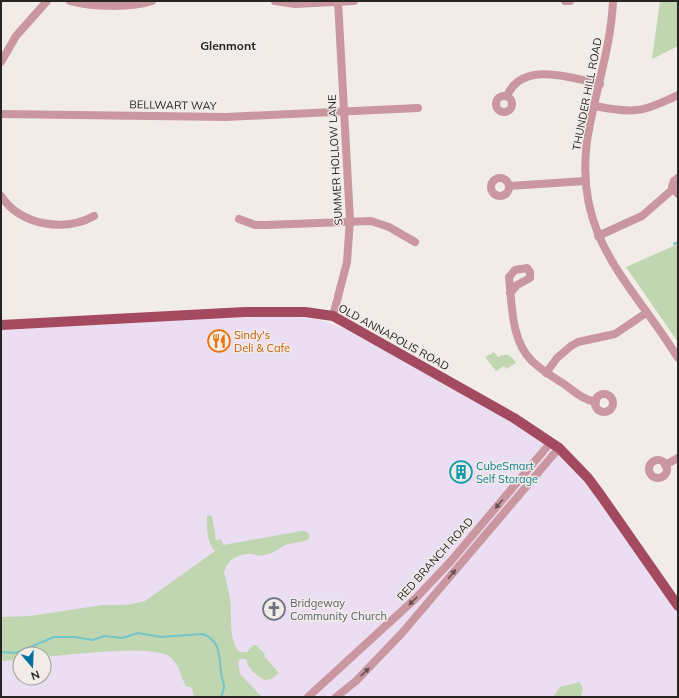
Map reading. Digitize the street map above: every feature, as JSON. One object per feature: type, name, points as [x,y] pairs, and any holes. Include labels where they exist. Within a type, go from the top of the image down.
[{"type":"main road","name":"OLD ANNAPOLIS ROAD","points":[[1,325],[252,312],[305,312],[333,316],[514,418],[555,445],[588,478],[678,606]]},
{"type":"street","points":[[1,62],[16,36],[47,1]]},
{"type":"street","points":[[70,1],[89,4],[120,5],[139,4],[152,1]]},
{"type":"street","points":[[275,1],[295,4],[354,1]]},
{"type":"street","name":"SUMMER HOLLOW LANE","points":[[333,316],[347,262],[350,220],[338,1]]},
{"type":"street","points":[[565,1],[570,1]]},
{"type":"street","name":"THUNDER HILL ROAD","points":[[613,1],[609,36],[587,140],[585,181],[590,210],[598,236],[612,264],[678,358]]},
{"type":"street","points":[[507,96],[519,81],[536,75],[550,74],[600,84]]},
{"type":"street","points":[[595,106],[624,112],[633,112],[653,107],[678,95]]},
{"type":"street","name":"BELLWART WAY","points":[[1,114],[226,117],[418,108]]},
{"type":"street","points":[[598,236],[642,216],[656,206],[667,193],[676,192],[673,184],[678,178]]},
{"type":"street","points":[[508,186],[585,181]]},
{"type":"street","points":[[1,196],[17,213],[35,222],[46,224],[75,224],[94,216]]},
{"type":"street","points":[[239,219],[255,225],[350,220],[371,221],[380,223],[415,242]]},
{"type":"street","points":[[510,293],[514,321],[522,347],[532,362],[585,399],[596,402]]},
{"type":"street","points":[[546,372],[557,358],[571,346],[578,342],[615,334],[646,313]]},
{"type":"street","name":"RED BRANCH ROAD","points":[[308,697],[421,593],[451,562],[555,445]]},
{"type":"street","name":"RED BRANCH ROAD","points":[[336,697],[356,681],[402,633],[555,445]]},
{"type":"street","points":[[665,465],[678,458]]},
{"type":"shaded area","points":[[284,316],[316,319],[344,329],[373,344],[511,421],[551,448],[569,464],[598,500],[678,613],[678,697],[1,697],[1,330],[189,319]]},
{"type":"green space","points":[[660,1],[678,1],[678,46],[652,59]]},
{"type":"green space","points":[[678,244],[678,342],[626,267]]},
{"type":"green space","points":[[494,352],[498,357],[508,355],[516,363],[506,369],[504,366],[496,371],[485,357]]},
{"type":"green space","points":[[207,515],[212,516],[216,540],[221,539],[223,545],[301,531],[305,531],[309,534],[309,539],[288,544],[268,554],[261,556],[246,554],[237,556],[230,561],[225,569],[224,573],[231,605],[232,632],[236,648],[239,652],[247,652],[253,645],[256,645],[265,654],[264,656],[279,673],[271,679],[264,680],[250,669],[246,659],[240,659],[238,662],[240,674],[262,697],[194,697],[192,688],[186,686],[178,667],[170,657],[161,653],[147,651],[110,651],[52,656],[52,646],[12,646],[12,660],[1,661],[1,617],[30,616],[103,605],[127,605],[145,601],[215,551],[210,544],[207,529]]},
{"type":"green space","points":[[580,682],[583,689],[581,697],[553,697],[560,687]]},
{"type":"waterway","points":[[674,244],[678,242]]},
{"type":"waterway","points":[[1,652],[16,653],[54,637],[74,637],[93,640],[104,636],[122,638],[138,633],[161,637],[203,634],[213,641],[218,650],[224,686],[221,697]]},
{"type":"place","name":"Sindy's Deli & Cafe","points":[[219,341]]},
{"type":"place","name":"CubeSmart Self Storage","points":[[461,472]]},
{"type":"place","name":"Bridgeway Community Church","points":[[274,609]]},
{"type":"district","name":"Glenmont","points":[[228,45]]}]
